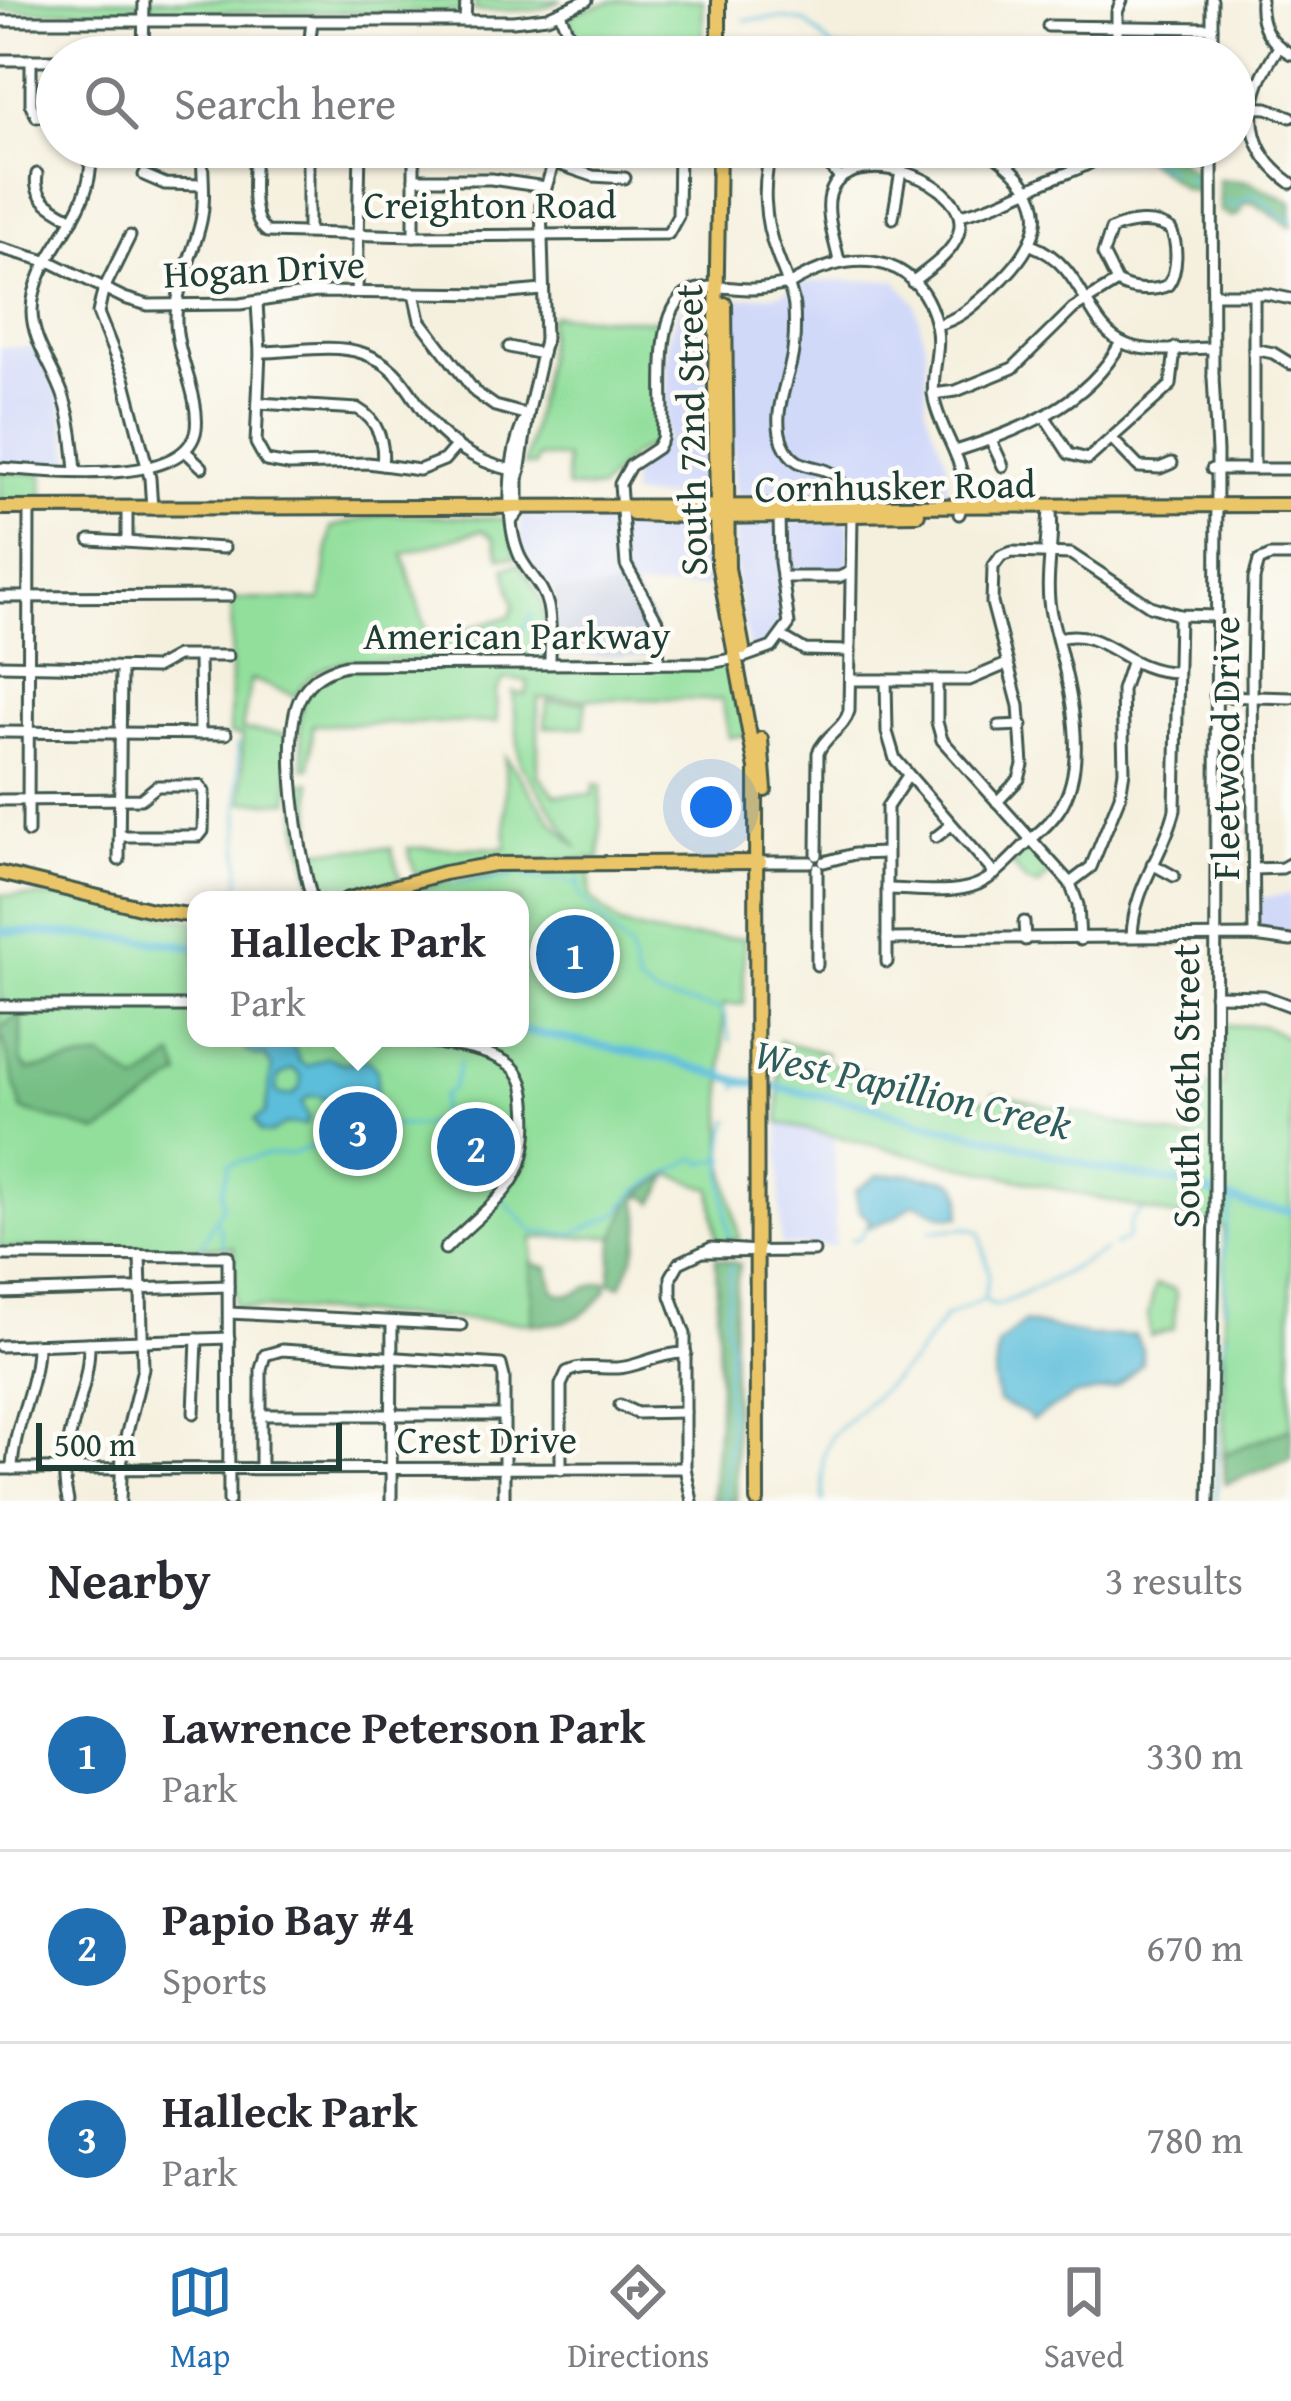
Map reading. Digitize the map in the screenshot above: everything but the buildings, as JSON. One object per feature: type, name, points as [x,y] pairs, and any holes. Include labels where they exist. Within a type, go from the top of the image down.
[{"type":"main road","points":[[723,0],[723,36]]},
{"type":"main road","name":"South 72nd Street","points":[[723,168],[723,599],[755,707],[764,763],[760,1501]]},
{"type":"main road","points":[[747,517],[734,522],[722,537],[693,512],[710,501],[722,482],[739,503],[847,511]]},
{"type":"main road","name":"Cornhusker Road","points":[[0,508],[1291,509]]},
{"type":"main road","name":"Cornhusker Road","points":[[722,512],[747,517],[960,508]]},
{"type":"main road","name":"South 72nd Street","points":[[722,537],[754,748],[761,862]]},
{"type":"main road","points":[[379,891],[494,864],[761,862]]},
{"type":"main road","points":[[0,873],[187,914]]},
{"type":"street","points":[[144,0],[144,36]]},
{"type":"street","points":[[465,21],[466,0]]},
{"type":"street","points":[[0,21],[513,21],[587,0]]},
{"type":"street","points":[[1117,36],[1122,0]]},
{"type":"street","points":[[1212,0],[1212,36]]},
{"type":"street","points":[[1261,0],[1261,21],[1279,47],[1291,54]]},
{"type":"street","points":[[568,9],[570,36]]},
{"type":"street","points":[[308,21],[308,36]]},
{"type":"street","points":[[1048,26],[1212,28]]},
{"type":"street","points":[[1255,96],[1259,75],[1279,47]]},
{"type":"street","points":[[0,60],[36,60]]},
{"type":"street","points":[[31,60],[31,105],[36,115]]},
{"type":"street","points":[[1255,108],[1291,117]]},
{"type":"street","points":[[1255,136],[1271,168],[1291,183]]},
{"type":"street","points":[[76,472],[64,396],[33,324],[35,294],[92,179],[91,168]]},
{"type":"street","points":[[0,468],[123,472],[185,451],[196,422],[191,373],[177,334],[177,305],[183,270],[200,225],[202,168]]},
{"type":"street","name":"Creighton Road","points":[[255,168],[256,215],[262,230],[414,236],[668,234],[677,223],[679,168]]},
{"type":"street","points":[[308,168],[308,232]]},
{"type":"street","points":[[358,292],[360,168]]},
{"type":"street","points":[[414,168],[414,236]]},
{"type":"street","points":[[550,168],[541,234],[542,354],[529,415],[521,425],[512,511],[516,546],[549,609],[550,663]]},
{"type":"street","points":[[570,168],[593,176],[625,178]]},
{"type":"street","points":[[767,168],[767,219],[794,302],[794,346],[780,396],[782,441],[803,464],[833,471],[855,501],[923,506]]},
{"type":"street","points":[[831,168],[840,178]]},
{"type":"street","points":[[893,218],[900,168]]},
{"type":"street","points":[[936,325],[965,314],[1018,266],[1031,245],[1036,218],[1029,190],[1010,168]]},
{"type":"street","points":[[960,215],[1000,205],[1086,168]]},
{"type":"street","name":"South 66th Street","points":[[1209,1501],[1215,1210],[1212,168]]},
{"type":"street","points":[[839,260],[829,208],[830,193],[840,178],[858,169],[899,172],[943,191],[960,215],[957,240],[912,282]]},
{"type":"street","points":[[37,174],[35,186],[42,199],[73,219]]},
{"type":"street","points":[[144,176],[165,184],[202,185]]},
{"type":"street","points":[[414,179],[491,179],[545,188]]},
{"type":"street","points":[[933,394],[956,391],[1013,368],[1062,318],[1117,282],[1143,289],[1168,285],[1174,276],[1175,238],[1167,226],[1128,224],[1107,235],[1103,254],[1117,282]]},
{"type":"street","points":[[130,236],[104,288],[98,321],[124,378],[147,467],[152,508]]},
{"type":"street","points":[[1031,245],[1062,262],[1106,330],[1121,342],[1140,348],[1213,348]]},
{"type":"street","name":"Hogan Drive","points":[[0,248],[50,262],[137,303],[257,303],[316,292],[542,290]]},
{"type":"street","points":[[659,663],[657,621],[626,565],[624,478],[630,466],[662,439],[665,340],[678,305],[721,291],[766,293],[839,260],[881,263],[912,282],[936,325],[933,394],[962,468],[960,508]]},
{"type":"street","points":[[414,292],[422,323],[476,392],[495,406],[529,415]]},
{"type":"street","points":[[1213,294],[1291,299]]},
{"type":"street","points":[[1254,294],[1254,469]]},
{"type":"street","points":[[257,303],[256,443],[266,461],[427,469],[457,445]]},
{"type":"street","points":[[956,452],[1045,417],[1105,368],[1121,342]]},
{"type":"street","points":[[509,347],[542,354]]},
{"type":"street","points":[[1045,417],[1069,454],[1081,460],[1094,456],[1171,385],[1175,348]]},
{"type":"street","points":[[260,352],[342,349],[375,358],[404,380],[431,422],[457,445],[479,460],[516,470]]},
{"type":"street","points":[[1254,350],[1274,353],[1291,364]]},
{"type":"street","points":[[258,403],[358,409],[376,429],[382,466]]},
{"type":"street","points":[[991,440],[1003,466]]},
{"type":"street","points":[[1112,440],[1142,468],[1172,464]]},
{"type":"street","points":[[185,451],[202,467]]},
{"type":"street","points":[[1214,469],[1291,469]]},
{"type":"street","points":[[817,965],[818,753],[848,716],[850,680],[847,511],[840,477]]},
{"type":"street","points":[[28,832],[29,508]]},
{"type":"street","points":[[127,508],[128,541]]},
{"type":"street","points":[[887,889],[968,888],[994,874],[1060,809],[1073,774],[1073,725],[1049,599],[1050,510]]},
{"type":"street","points":[[740,657],[772,647],[784,637],[790,615],[782,577],[779,516]]},
{"type":"street","points":[[90,540],[224,548]]},
{"type":"street","points":[[997,802],[1022,773],[1022,725],[993,616],[993,567],[1006,553],[1050,552],[1080,558],[1139,601],[1179,615],[1214,616]]},
{"type":"street","name":"Fleetwood Drive","points":[[1254,936],[1256,558],[1291,556]]},
{"type":"street","points":[[782,577],[839,577],[850,572]]},
{"type":"street","points":[[0,597],[230,596]]},
{"type":"street","points":[[1132,936],[1138,892],[1167,836],[1174,810],[1179,615]]},
{"type":"street","points":[[1059,638],[1089,636],[1131,663],[1177,672]]},
{"type":"street","points":[[784,637],[805,650],[850,651]]},
{"type":"street","points":[[0,664],[154,668],[177,656],[228,656]]},
{"type":"street","points":[[200,656],[200,734]]},
{"type":"street","name":"American Parkway","points":[[310,891],[297,833],[295,710],[308,685],[324,671],[346,665],[710,663],[740,657]]},
{"type":"street","points":[[1070,883],[1091,867],[1120,796],[1122,690],[1131,663]]},
{"type":"street","points":[[850,680],[969,680],[1007,664]]},
{"type":"street","points":[[119,860],[121,668]]},
{"type":"street","points":[[886,680],[889,743],[907,777],[994,874]]},
{"type":"street","points":[[938,680],[942,740],[1070,883],[1078,905],[1079,940]]},
{"type":"street","points":[[1214,696],[1291,698]]},
{"type":"street","points":[[999,726],[1022,725]]},
{"type":"street","points":[[0,733],[226,734]]},
{"type":"street","points":[[887,962],[887,807],[907,777]]},
{"type":"street","points":[[0,800],[141,800],[157,786],[200,786],[204,791],[199,836],[120,836]]},
{"type":"street","points":[[936,837],[950,826]]},
{"type":"street","points":[[761,862],[817,862],[886,853]]},
{"type":"street","points":[[1254,869],[1282,868],[1291,862]]},
{"type":"street","points":[[1152,864],[1174,876]]},
{"type":"street","points":[[1024,922],[1025,940]]},
{"type":"street","points":[[887,939],[1254,936],[1291,941]]},
{"type":"street","points":[[1215,995],[1264,996],[1291,1006]]},
{"type":"street","points":[[0,1006],[187,1006]]},
{"type":"street","points":[[445,1249],[518,1176],[525,1159],[526,1111],[519,1074],[508,1063],[450,1047]]},
{"type":"street","points":[[692,1501],[686,1468],[685,1334],[671,1296],[671,1277],[693,1253],[718,1247],[814,1251]]},
{"type":"street","points":[[0,1255],[228,1256],[229,1501]]},
{"type":"street","points":[[120,1501],[120,1469],[141,1385],[140,1255]]},
{"type":"street","points":[[0,1293],[229,1286]]},
{"type":"street","points":[[229,1312],[461,1325]]},
{"type":"street","points":[[391,1501],[392,1322]]},
{"type":"street","points":[[0,1346],[229,1338]]},
{"type":"street","points":[[194,1413],[196,1339]]},
{"type":"street","points":[[68,1501],[63,1469],[87,1377],[89,1343]]},
{"type":"street","points":[[6,1469],[37,1367],[37,1345]]},
{"type":"street","points":[[261,1468],[263,1353],[391,1355],[501,1365],[505,1377],[504,1501]]},
{"type":"street","points":[[560,1469],[565,1374],[577,1367],[618,1368],[658,1354],[686,1353]]},
{"type":"street","points":[[620,1405],[637,1413],[685,1412]]},
{"type":"street","points":[[261,1414],[504,1415]]},
{"type":"street","name":"Crest Drive","points":[[6,1469],[686,1468]]},
{"type":"shaded area","points":[[896,280],[915,303],[926,349],[926,409],[947,461],[947,500],[739,498],[734,494],[731,375],[735,299],[779,294],[806,282]]},
{"type":"shaded area","points":[[687,303],[710,303],[709,492],[695,498],[631,496],[632,469],[666,438],[668,342],[678,312]]},
{"type":"shaded area","points":[[0,347],[35,347],[59,395],[72,466],[0,464]]},
{"type":"shaded area","points":[[521,516],[617,516],[704,524],[707,587],[554,591],[533,570],[521,545]]},
{"type":"shaded area","points":[[735,522],[850,522],[848,570],[836,575],[785,576],[792,616],[787,636],[778,648],[751,659],[737,585]]},
{"type":"shaded area","points":[[632,588],[653,621],[653,657],[556,656],[554,591]]},
{"type":"shaded area","points":[[1291,894],[1291,935],[1259,930],[1259,898]]},
{"type":"shaded area","points":[[779,1123],[835,1136],[835,1246],[781,1246]]},
{"type":"green space","points":[[0,0],[139,0],[139,11],[0,10]]},
{"type":"green space","points":[[149,0],[461,0],[461,12],[149,12]]},
{"type":"green space","points":[[475,0],[563,0],[536,10],[475,11]]},
{"type":"green space","points":[[703,0],[703,36],[576,36],[568,15],[612,1]]},
{"type":"green space","points":[[1157,168],[1189,168],[1204,180],[1206,195],[1182,188]]},
{"type":"green space","points":[[1219,179],[1250,182],[1291,202],[1291,227],[1254,203],[1245,203],[1239,215],[1230,217],[1220,211]]},
{"type":"green space","points":[[553,315],[665,321],[659,342],[656,441],[630,457],[600,489],[567,488],[566,458],[538,457],[535,466],[525,465]]},
{"type":"green space","points":[[0,472],[43,474],[43,501],[0,501]]},
{"type":"green space","points":[[384,514],[509,519],[515,558],[500,557],[494,538],[482,530],[403,554],[429,640],[511,616],[514,605],[505,568],[519,564],[544,609],[545,660],[348,661],[317,672],[295,696],[251,679],[242,730],[289,734],[289,802],[243,802],[242,736],[230,734],[232,599],[321,600],[331,527]]},
{"type":"green space","points":[[727,663],[733,668],[748,735],[729,737],[722,700],[538,698],[538,775],[555,795],[593,795],[594,784],[601,785],[600,858],[464,864],[415,874],[408,848],[506,848],[505,756],[551,820],[578,848],[520,763],[513,692],[526,695],[528,681],[504,679],[496,692],[497,722],[313,725],[310,768],[304,768],[300,719],[306,696],[345,668]]},
{"type":"green space","points":[[547,702],[586,702],[584,727],[545,727]]},
{"type":"green space","points":[[311,782],[313,850],[391,848],[401,880],[362,891],[314,891],[299,825],[297,785]]},
{"type":"green space","points":[[1031,845],[1054,869],[1038,886],[1026,882],[1011,863]]},
{"type":"green space","points":[[518,871],[590,871],[590,897],[620,925],[669,937],[744,938],[744,1004],[723,1005],[723,1156],[739,1239],[717,1241],[711,1189],[671,1174],[632,1197],[615,1236],[533,1238],[531,1323],[235,1307],[234,1247],[0,1248],[0,1003],[6,1002],[0,1000],[0,895],[68,898],[187,919],[187,1047],[529,1047],[529,891],[412,891]]},
{"type":"green space","points":[[21,1012],[21,1061],[28,1070],[102,1057],[138,1083],[174,1056],[181,1076],[98,1132],[22,1110],[0,1029]]},
{"type":"green space","points":[[1224,1025],[1264,1026],[1291,1040],[1291,1428],[1224,1454],[1224,1228],[779,1123],[779,1041],[826,1053],[825,1062],[992,1102],[994,1093],[1191,1140],[1192,1087],[1224,1085]]},
{"type":"green space","points":[[671,1174],[654,1203],[644,1195],[637,1200],[641,1223],[634,1254],[621,1286],[610,1283],[613,1241],[632,1197]]},
{"type":"green space","points":[[716,1258],[740,1264],[733,1352],[736,1501],[712,1499],[719,1401]]},
{"type":"green space","points":[[531,1263],[549,1268],[554,1291],[561,1294],[606,1282],[607,1290],[574,1319],[532,1324]]},
{"type":"green space","points":[[1156,1285],[1176,1293],[1174,1329],[1150,1336],[1148,1314]]},
{"type":"green space","points":[[1291,1428],[1291,1459],[1225,1484],[1224,1454]]},
{"type":"water","points":[[245,1047],[294,1047],[300,1062],[308,1066],[327,1057],[343,1063],[368,1060],[377,1070],[377,1095],[368,1103],[336,1106],[308,1096],[302,1103],[309,1118],[306,1125],[286,1124],[269,1134],[260,1132],[254,1120],[265,1113],[272,1067],[263,1054],[259,1057]],"holes":[[[292,1069],[301,1075],[301,1086],[293,1095],[276,1090],[279,1076]]]},
{"type":"water","points":[[910,1174],[956,1184],[962,1201],[960,1216],[945,1216],[912,1204],[897,1217],[866,1228],[870,1221],[859,1210],[855,1191],[878,1175]]},
{"type":"water","points":[[1024,1322],[1091,1336],[1135,1335],[1142,1364],[1115,1388],[1073,1396],[1032,1420],[998,1402],[994,1381],[998,1345]]},
{"type":"waterway","points":[[745,20],[806,22],[821,36]]},
{"type":"waterway","points":[[1165,168],[1170,171]]},
{"type":"waterway","points":[[1184,177],[1201,185]]},
{"type":"waterway","points":[[1226,201],[1235,206],[1253,195],[1291,220]]},
{"type":"waterway","points":[[517,638],[532,614]]},
{"type":"waterway","points":[[238,744],[240,891]]},
{"type":"waterway","points":[[578,872],[580,896],[630,950],[638,984],[661,998],[723,1010],[730,1040]]},
{"type":"waterway","points":[[451,882],[514,877]]},
{"type":"waterway","points":[[522,877],[565,880],[578,886]]},
{"type":"waterway","name":"West Papillion Creek","points":[[0,931],[187,946]]},
{"type":"waterway","name":"West Papillion Creek","points":[[529,1032],[667,1059],[740,1081],[866,1104],[917,1122],[1002,1140],[1100,1169],[1176,1182],[1259,1208],[1291,1211]]},
{"type":"waterway","points":[[201,1246],[223,1205],[229,1164],[341,1143],[355,1133],[383,1135],[393,1125],[423,1126],[439,1117],[443,1096],[452,1089],[460,1062]]},
{"type":"waterway","points":[[724,1068],[724,1076]]},
{"type":"waterway","name":"West Papillion Creek","points":[[737,1088],[740,1081]]},
{"type":"waterway","points":[[729,1237],[723,1161],[730,1120]]},
{"type":"waterway","points":[[503,1200],[534,1232],[572,1234],[616,1215],[638,1190],[696,1158],[703,1163],[726,1158]]},
{"type":"waterway","name":"West Papillion Creek","points":[[1148,1182],[1150,1178]]},
{"type":"waterway","points":[[1226,1309],[1225,1238],[1236,1200]]},
{"type":"waterway","points":[[1114,1246],[1127,1239],[1131,1220],[1141,1211]]},
{"type":"waterway","points":[[218,1222],[224,1246]]},
{"type":"waterway","points":[[851,1240],[866,1228]]},
{"type":"waterway","points":[[823,1501],[823,1456],[832,1435],[913,1361],[945,1317],[984,1299],[989,1274],[980,1232],[969,1228],[930,1231]]},
{"type":"waterway","points":[[986,1300],[993,1306],[1001,1304],[1105,1250]]},
{"type":"waterway","points":[[724,1501],[730,1431],[726,1322],[731,1266]]},
{"type":"waterway","points":[[1216,1501],[1220,1362],[1226,1333]]},
{"type":"place","name":"Lawrence Peterson Park","points":[[575,954]]},
{"type":"place","name":"Halleck Park","points":[[358,1131]]},
{"type":"place","name":"Papio Bay #4","points":[[476,1147]]}]
